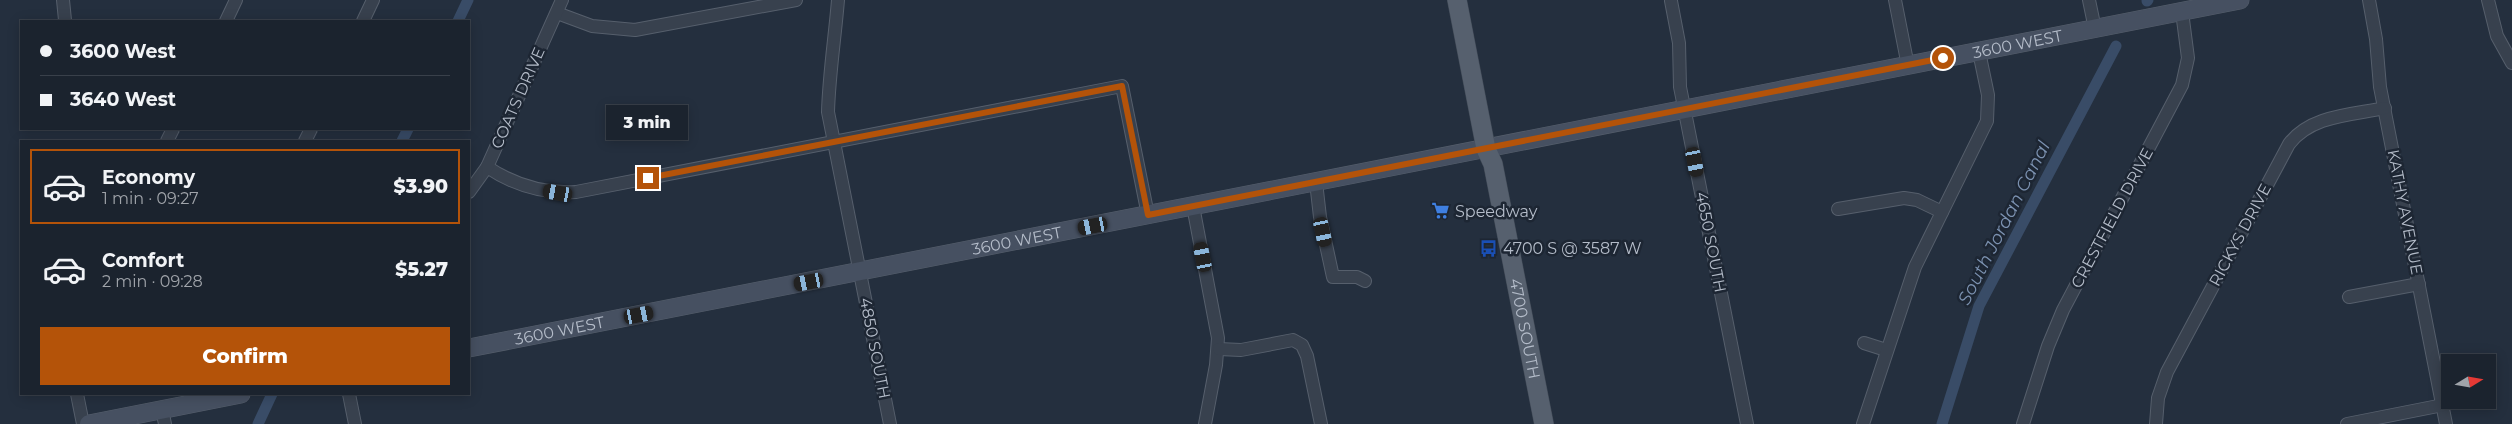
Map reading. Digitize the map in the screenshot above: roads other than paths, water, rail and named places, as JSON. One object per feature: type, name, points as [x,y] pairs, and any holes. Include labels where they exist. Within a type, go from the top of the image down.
[{"type":"main road","name":"4700 SOUTH","points":[[1457,0],[1486,149],[1493,164],[1544,424]]},
{"type":"street","points":[[63,0],[64,20]]},
{"type":"street","points":[[226,20],[236,0]]},
{"type":"street","points":[[363,20],[373,0]]},
{"type":"street","name":"COATS DRIVE","points":[[470,191],[487,168],[562,0]]},
{"type":"street","points":[[557,13],[592,26],[635,30],[796,0]]},
{"type":"street","name":"4850 SOUTH","points":[[838,0],[836,40],[829,86],[828,112],[890,424]]},
{"type":"street","points":[[1895,0],[1908,66]]},
{"type":"street","points":[[2089,0],[2095,29]]},
{"type":"street","name":"3600 WEST","points":[[470,348],[2240,0]]},
{"type":"street","name":"KATHY AVENUE","points":[[2369,0],[2385,108],[2441,395]]},
{"type":"street","points":[[2488,0],[2497,36],[2512,63]]},
{"type":"street","name":"4650 SOUTH","points":[[1671,1],[1679,43],[1678,74],[1746,424]]},
{"type":"street","name":"CRESTFIELD DRIVE","points":[[2023,424],[2048,346],[2063,310],[2182,85],[2188,58],[2182,12]]},
{"type":"street","points":[[1863,424],[1915,267],[1987,121],[1988,95],[1979,52]]},
{"type":"street","points":[[487,168],[503,178],[522,185],[558,193],[576,192],[834,140],[1122,86],[1148,215]]},
{"type":"street","name":"RICKYS DRIVE","points":[[2156,424],[2158,398],[2167,372],[2289,144],[2298,133],[2316,122],[2385,108]]},
{"type":"street","points":[[1316,182],[1320,217],[1332,277],[1357,277],[1365,281]]},
{"type":"street","points":[[1838,209],[1904,198],[1918,200],[1942,212]]},
{"type":"street","points":[[1193,206],[1217,327],[1218,349],[1204,424]]},
{"type":"street","points":[[2349,298],[2419,284]]},
{"type":"street","points":[[1218,349],[1241,350],[1293,340],[1302,345],[1307,356],[1321,424]]},
{"type":"street","points":[[1864,343],[1886,350]]},
{"type":"street","points":[[76,395],[83,424]]},
{"type":"street","points":[[89,424],[164,417],[238,395]]},
{"type":"street","points":[[349,395],[355,424]]},
{"type":"street","points":[[2347,424],[2441,405]]},
{"type":"street","name":"KATHY AVENUE","points":[[2444,409],[2446,424]]},
{"type":"waterway","points":[[458,20],[468,0]]},
{"type":"waterway","name":"South Jordan Canal","points":[[1942,424],[1979,306],[2116,46]]},
{"type":"waterway","points":[[402,140],[408,130]]},
{"type":"waterway","points":[[258,424],[272,395]]},
{"type":"place","name":"Speedway","points":[[1441,211]]},
{"type":"place","name":"4700 S @ 3587 W","points":[[1489,248]]}]
